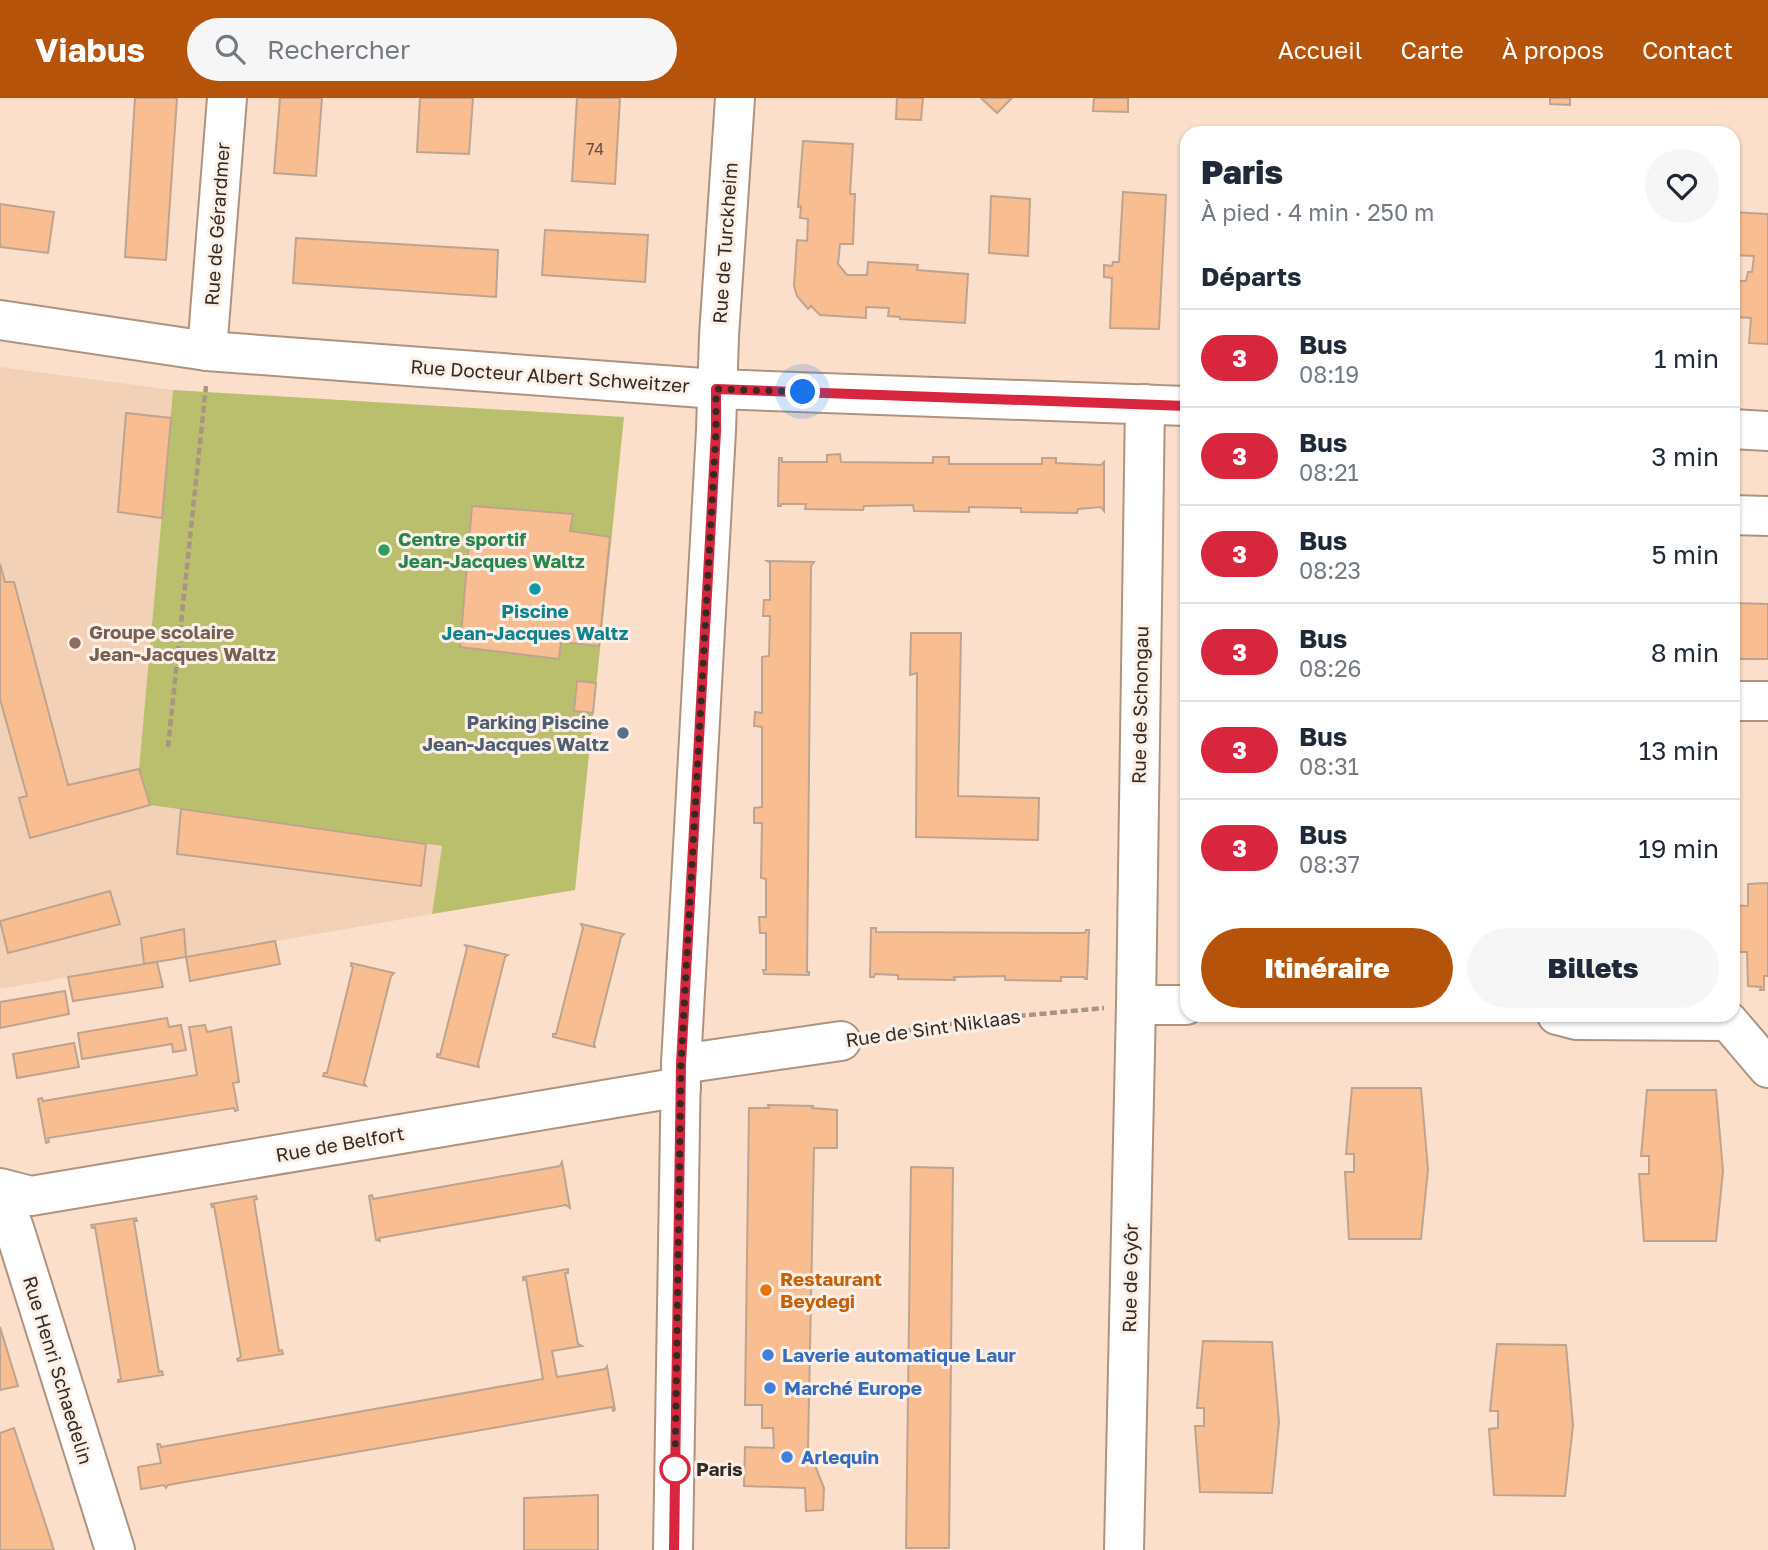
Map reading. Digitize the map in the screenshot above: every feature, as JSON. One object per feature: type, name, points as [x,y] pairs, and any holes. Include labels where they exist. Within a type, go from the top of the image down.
[{"type":"street","name":"Rue de Gérardmer","points":[[207,351],[227,98]]},
{"type":"street","name":"Rue de Turckheim","points":[[674,1550],[681,1075],[716,431],[716,389],[735,98]]},
{"type":"street","name":"Rue Docteur Albert Schweitzer","points":[[0,320],[207,351],[716,389],[1180,406]]},
{"type":"street","name":"Rue de Schongau","points":[[1136,1005],[1145,404]]},
{"type":"street","points":[[1740,429],[1768,431]]},
{"type":"street","points":[[1740,515],[1768,516]]},
{"type":"street","points":[[1740,701],[1768,701]]},
{"type":"street","points":[[1136,1005],[1180,1005]]},
{"type":"street","name":"Rue de Gyôr","points":[[1124,1550],[1136,1005]]},
{"type":"street","points":[[1729,1022],[1768,1068]]},
{"type":"street","name":"Rue de Sint Niklaas","points":[[681,1075],[841,1041]]},
{"type":"street","name":"Rue de Belfort","points":[[0,1189],[31,1196],[681,1075]]},
{"type":"street","name":"Rue Henri Schaedelin","points":[[0,1189],[115,1550]]},
{"type":"path","points":[[168,747],[208,370],[207,351]]},
{"type":"path","name":"Rue de Sint Niklaas","points":[[841,1041],[976,1020],[1136,1005]]},
{"type":"shaded area","name":"Groupe scolaire Jean-Jacques Waltz","points":[[0,367],[173,390],[139,769],[150,805],[442,846],[432,914],[0,989]]},
{"type":"green space","name":"Centre sportif Jean-Jacques Waltz","points":[[173,390],[624,417],[575,890],[432,914],[442,846],[150,805],[139,769]]},
{"type":"building","points":[[135,98],[177,98],[166,260],[125,257]]},
{"type":"building","points":[[280,98],[322,98],[316,176],[274,173]]},
{"type":"building","points":[[420,98],[473,98],[469,154],[417,152]]},
{"type":"building","points":[[577,98],[620,98],[615,184],[572,181]]},
{"type":"building","points":[[897,98],[923,98],[921,120],[896,119]]},
{"type":"building","points":[[981,98],[1012,98],[997,113]]},
{"type":"building","points":[[1094,98],[1128,98],[1128,112],[1093,111]]},
{"type":"building","points":[[1550,98],[1570,98],[1570,105],[1550,104]]},
{"type":"building","points":[[803,141],[853,144],[850,194],[855,194],[853,244],[840,244],[838,264],[847,275],[867,275],[868,262],[918,265],[917,270],[968,274],[965,323],[900,319],[888,316],[889,308],[866,307],[866,318],[820,315],[811,306],[808,309],[797,296],[794,286],[797,240],[807,241],[808,219],[800,218],[801,206],[798,207]]},
{"type":"building","points":[[1123,192],[1166,195],[1159,329],[1110,328],[1112,278],[1104,277],[1104,265],[1112,266],[1113,262],[1119,262]]},
{"type":"building","points":[[991,196],[1030,199],[1028,256],[989,253]]},
{"type":"building","points":[[0,204],[54,212],[48,253],[0,247]]},
{"type":"building","points":[[1740,212],[1768,214],[1768,344],[1749,343],[1751,318],[1740,317],[1740,281],[1746,281],[1748,272],[1752,272],[1754,256],[1740,255]]},
{"type":"building","points":[[545,230],[648,235],[645,282],[542,275]]},
{"type":"building","points":[[296,238],[498,250],[496,297],[293,283]]},
{"type":"building","points":[[126,413],[171,418],[162,518],[118,512]]},
{"type":"building","points":[[840,454],[841,462],[933,463],[933,457],[949,457],[949,464],[1042,464],[1042,458],[1056,458],[1056,463],[1101,465],[1104,462],[1104,511],[1101,507],[1078,509],[1077,513],[1021,512],[1021,508],[969,507],[969,512],[914,511],[913,505],[864,506],[863,510],[805,509],[806,504],[778,506],[779,458],[782,458],[782,462],[827,462],[827,455]]},
{"type":"building","name":"Piscine Jean-Jacques Waltz","points":[[472,506],[573,514],[570,531],[610,537],[599,646],[561,642],[559,659],[460,647]]},
{"type":"building","points":[[767,561],[814,562],[811,566],[809,975],[764,974],[763,970],[766,970],[766,933],[760,933],[759,917],[766,917],[766,879],[761,878],[762,823],[754,823],[754,808],[762,807],[762,727],[754,726],[755,712],[762,713],[762,657],[769,656],[770,616],[763,616],[764,600],[770,600],[770,563]]},
{"type":"building","points":[[0,564],[5,582],[14,582],[68,785],[139,769],[150,805],[30,838],[19,798],[27,796],[0,699]]},
{"type":"building","points":[[1740,603],[1768,604],[1768,659],[1740,659]]},
{"type":"building","points":[[911,633],[961,633],[958,796],[1039,798],[1038,840],[916,837],[917,673],[910,675]]},
{"type":"building","points":[[577,681],[596,683],[593,713],[574,711]]},
{"type":"building","points":[[181,809],[426,844],[421,886],[177,854]]},
{"type":"building","points":[[1768,883],[1768,976],[1764,976],[1764,990],[1760,990],[1761,987],[1748,986],[1747,952],[1740,952],[1740,906],[1748,906],[1748,884]]},
{"type":"building","points":[[110,891],[120,924],[8,953],[0,921]]},
{"type":"building","points":[[581,924],[624,934],[621,937],[595,1047],[553,1037],[583,928]]},
{"type":"building","points":[[871,928],[876,928],[876,932],[1085,933],[1089,930],[1087,979],[1061,977],[1061,981],[1005,980],[1005,976],[954,977],[955,980],[898,979],[898,975],[875,974],[870,977]]},
{"type":"building","points":[[184,929],[186,957],[144,964],[141,938]]},
{"type":"building","points":[[275,941],[280,964],[190,981],[186,957]]},
{"type":"building","points":[[465,945],[508,955],[505,957],[479,1067],[437,1057],[437,1054],[440,1055],[467,948]]},
{"type":"building","points":[[157,962],[163,987],[73,1001],[68,977]]},
{"type":"building","points":[[351,963],[394,973],[391,976],[364,1083],[366,1086],[323,1076],[327,1073],[353,967]]},
{"type":"building","points":[[65,991],[69,1014],[0,1028],[0,1002]]},
{"type":"building","points":[[167,1018],[169,1027],[181,1025],[186,1050],[173,1052],[172,1044],[82,1059],[78,1033]]},
{"type":"building","points":[[205,1025],[207,1032],[231,1027],[239,1082],[233,1083],[238,1110],[235,1111],[234,1108],[48,1138],[49,1142],[46,1143],[38,1099],[42,1098],[43,1101],[197,1075],[189,1027]]},
{"type":"building","points":[[74,1043],[79,1067],[17,1078],[13,1054]]},
{"type":"building","points":[[1352,1088],[1421,1088],[1428,1169],[1421,1239],[1349,1239],[1345,1172],[1354,1172],[1354,1154],[1346,1154]]},
{"type":"building","points":[[1647,1090],[1716,1090],[1723,1171],[1716,1241],[1644,1241],[1639,1174],[1649,1174],[1649,1156],[1641,1156]]},
{"type":"building","points":[[768,1105],[813,1106],[812,1108],[837,1110],[837,1148],[814,1148],[808,1448],[824,1488],[823,1510],[806,1511],[805,1488],[744,1486],[745,1447],[774,1448],[773,1428],[762,1428],[762,1405],[745,1405],[749,1108],[769,1108]]},
{"type":"building","points":[[562,1162],[570,1208],[566,1205],[376,1240],[369,1196],[372,1195],[373,1199],[560,1166]]},
{"type":"building","points":[[911,1167],[953,1168],[949,1548],[906,1548]]},
{"type":"building","points":[[256,1196],[257,1199],[254,1200],[279,1351],[282,1350],[283,1354],[238,1361],[241,1357],[214,1206],[211,1204]]},
{"type":"building","points":[[136,1218],[137,1221],[134,1221],[159,1372],[162,1371],[163,1375],[118,1382],[121,1379],[95,1227],[92,1228],[91,1225]]},
{"type":"building","points":[[568,1269],[568,1273],[565,1273],[578,1344],[582,1346],[552,1351],[557,1377],[605,1369],[607,1366],[615,1410],[613,1411],[612,1407],[168,1485],[166,1488],[164,1485],[141,1489],[138,1467],[161,1463],[157,1444],[161,1447],[543,1379],[526,1279],[523,1280],[523,1277]]},
{"type":"building","points":[[0,1327],[18,1386],[0,1390]]},
{"type":"building","points":[[1203,1341],[1272,1342],[1279,1422],[1272,1493],[1200,1492],[1195,1426],[1204,1426],[1204,1408],[1197,1408]]},
{"type":"building","points":[[1497,1344],[1566,1345],[1573,1425],[1565,1496],[1494,1495],[1489,1429],[1498,1428],[1498,1411],[1490,1411]]},
{"type":"building","points":[[14,1428],[54,1550],[0,1550],[0,1433]]},
{"type":"building","points":[[598,1495],[598,1550],[524,1550],[524,1498]]},
{"type":"bus line","name":"3","points":[[674,1550],[681,1064],[716,431],[716,389],[1180,406]]},
{"type":"place","name":"Centre sportif Jean-Jacques Waltz","points":[[384,550]]},
{"type":"place","name":"Piscine Jean-Jacques Waltz","points":[[535,589]]},
{"type":"place","name":"Groupe scolaire Jean-Jacques Waltz","points":[[75,643]]},
{"type":"place","name":"Parking Piscine Jean-Jacques Waltz","points":[[623,733]]},
{"type":"place","name":"Restaurant Beydegi","points":[[766,1290]]},
{"type":"place","name":"Laverie automatique Laur","points":[[768,1355]]},
{"type":"place","name":"Marché Europe","points":[[770,1388]]},
{"type":"place","name":"Arlequin","points":[[787,1457]]},
{"type":"place","name":"Paris","points":[[675,1469]]},
{"type":"route","points":[[675,1469],[681,1064],[716,431],[716,389],[803,392]]}]
